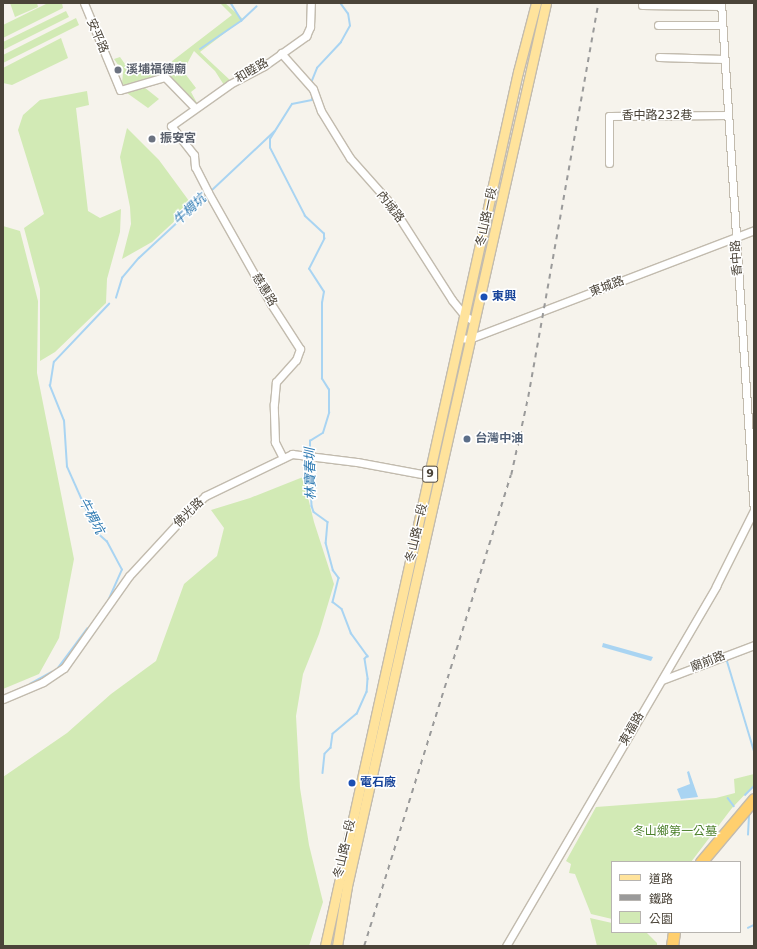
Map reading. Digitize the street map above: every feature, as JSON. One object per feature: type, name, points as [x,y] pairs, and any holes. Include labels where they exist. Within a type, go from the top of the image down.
[{"type":"highway","points":[[702,861],[754,800]]},
{"type":"highway","points":[[672,946],[674,933]]},
{"type":"main road","name":"冬山路一段","points":[[325,946],[357,817],[465,339],[465,316],[518,72],[536,3]]},
{"type":"main road","name":"冬山路一段","points":[[465,339],[474,321],[528,75],[546,3]]},
{"type":"main road","points":[[518,72],[528,75]]},
{"type":"main road","name":"冬山路一段","points":[[337,946],[357,817]]},
{"type":"street","name":"安平路","points":[[84,3],[120,90],[165,77],[195,108]]},
{"type":"street","name":"和睦路","points":[[171,126],[195,108],[306,36],[310,27],[311,3]]},
{"type":"street","points":[[642,5],[721,5]]},
{"type":"street","name":"香中路","points":[[721,5],[754,512]]},
{"type":"street","points":[[658,25],[722,25]]},
{"type":"street","name":"內城路","points":[[281,53],[311,86],[321,111],[350,158],[390,203],[465,316],[474,321]]},
{"type":"street","points":[[660,57],[724,59]]},
{"type":"street","name":"香中路232巷","points":[[609,163],[609,116],[728,115]]},
{"type":"street","name":"慈惠路","points":[[171,126],[194,155],[195,167],[209,193],[271,304],[300,349],[296,360],[276,382],[274,404],[275,442],[283,458]]},
{"type":"street","name":"東城路","points":[[465,339],[754,230]]},
{"type":"street","name":"佛光路","points":[[3,699],[43,682],[64,668],[129,576],[189,511],[205,496],[292,454],[310,455],[434,475]]},
{"type":"street","name":"東福路","points":[[506,946],[716,586],[754,512]]},
{"type":"street","name":"廟前路","points":[[662,680],[754,645]]},
{"type":"green space","points":[[10,3],[37,3],[38,7],[15,17]]},
{"type":"green space","points":[[48,3],[62,3],[63,8],[3,38],[3,25]]},
{"type":"green space","points":[[220,3],[225,3],[243,19],[200,52],[231,81],[224,85],[215,71],[194,51],[183,71],[196,88],[191,92],[197,103],[194,105],[165,73],[124,85],[122,84],[123,72],[114,59],[120,57],[132,74],[167,65],[232,15]]},
{"type":"green space","points":[[66,11],[69,17],[3,50],[3,42]]},
{"type":"green space","points":[[76,18],[79,25],[3,63],[3,55]]},
{"type":"green space","points":[[61,38],[68,58],[12,85],[3,83],[3,68]]},
{"type":"green space","points":[[144,87],[159,99],[148,108],[127,93]]},
{"type":"green space","points":[[87,91],[89,105],[76,108],[88,211],[100,218],[121,209],[120,232],[107,279],[106,303],[55,352],[40,361],[40,289],[24,228],[44,214],[18,130],[23,115],[40,100]]},
{"type":"green space","points":[[127,128],[159,160],[192,205],[152,242],[122,259],[131,224],[130,207],[120,157]]},
{"type":"green space","points":[[3,226],[20,231],[38,301],[37,373],[74,559],[59,638],[39,674],[3,689]]},
{"type":"green space","points":[[303,477],[314,522],[334,584],[319,634],[303,674],[296,716],[300,788],[309,845],[323,902],[309,946],[3,946],[3,777],[67,733],[111,694],[156,661],[184,584],[217,556],[224,528],[211,510],[250,498]]},
{"type":"green space","name":"冬山鄉第一公墓","points":[[754,774],[754,785],[732,808],[692,861],[611,861],[611,919],[591,914],[575,874],[569,873],[571,864],[566,861],[596,807],[716,798],[735,793],[734,779]]},
{"type":"green space","points":[[590,918],[611,923],[611,933],[647,933],[657,943],[657,946],[597,946]]},
{"type":"water","points":[[603,643],[653,657],[651,661],[602,647]]},
{"type":"water","points":[[689,771],[698,797],[681,799],[677,789],[690,784],[687,772]]},
{"type":"waterway","points":[[231,3],[241,19]]},
{"type":"waterway","name":"林寶春圳","points":[[311,83],[317,68],[341,42],[350,26],[348,14],[340,3]]},
{"type":"waterway","points":[[200,49],[241,21],[256,7]]},
{"type":"waterway","name":"林寶春圳","points":[[310,454],[310,441],[323,433],[329,413],[329,390],[322,379],[322,303],[324,292],[309,269],[324,239],[324,234],[305,216],[270,148],[270,139],[292,104],[312,100],[312,95]]},
{"type":"waterway","name":"牛椆坑","points":[[210,192],[274,132]]},
{"type":"waterway","name":"牛椆坑","points":[[116,298],[122,278],[139,258],[207,195]]},
{"type":"waterway","name":"牛椆坑","points":[[108,601],[122,570],[107,542],[96,532],[67,467],[64,421],[50,386],[54,362],[109,304]]},
{"type":"waterway","name":"林寶春圳","points":[[310,458],[312,506],[314,512],[328,522],[326,543],[333,570],[339,578],[333,602],[342,609],[351,633],[368,656],[365,659],[368,679],[367,692],[357,714],[333,734],[331,748],[325,754],[323,773]]},
{"type":"waterway","name":"牛椆坑","points":[[58,668],[87,629]]},
{"type":"waterway","points":[[727,660],[754,750]]},
{"type":"waterway","name":"牛椆坑","points":[[30,684],[52,672]]},
{"type":"waterway","points":[[745,795],[754,786]]},
{"type":"waterway","points":[[728,798],[734,806]]},
{"type":"waterway","points":[[748,835],[749,813]]},
{"type":"waterway","points":[[748,928],[754,925]]},
{"type":"railway","points":[[364,946],[511,475],[528,397],[598,3]]},
{"type":"place","name":"溪埔福德廟","points":[[118,70]]},
{"type":"place","name":"振安宮","points":[[152,139]]},
{"type":"place","name":"東興","points":[[484,297]]},
{"type":"place","name":"台灣中油","points":[[467,439]]},
{"type":"place","name":"電石廠","points":[[352,783]]}]
